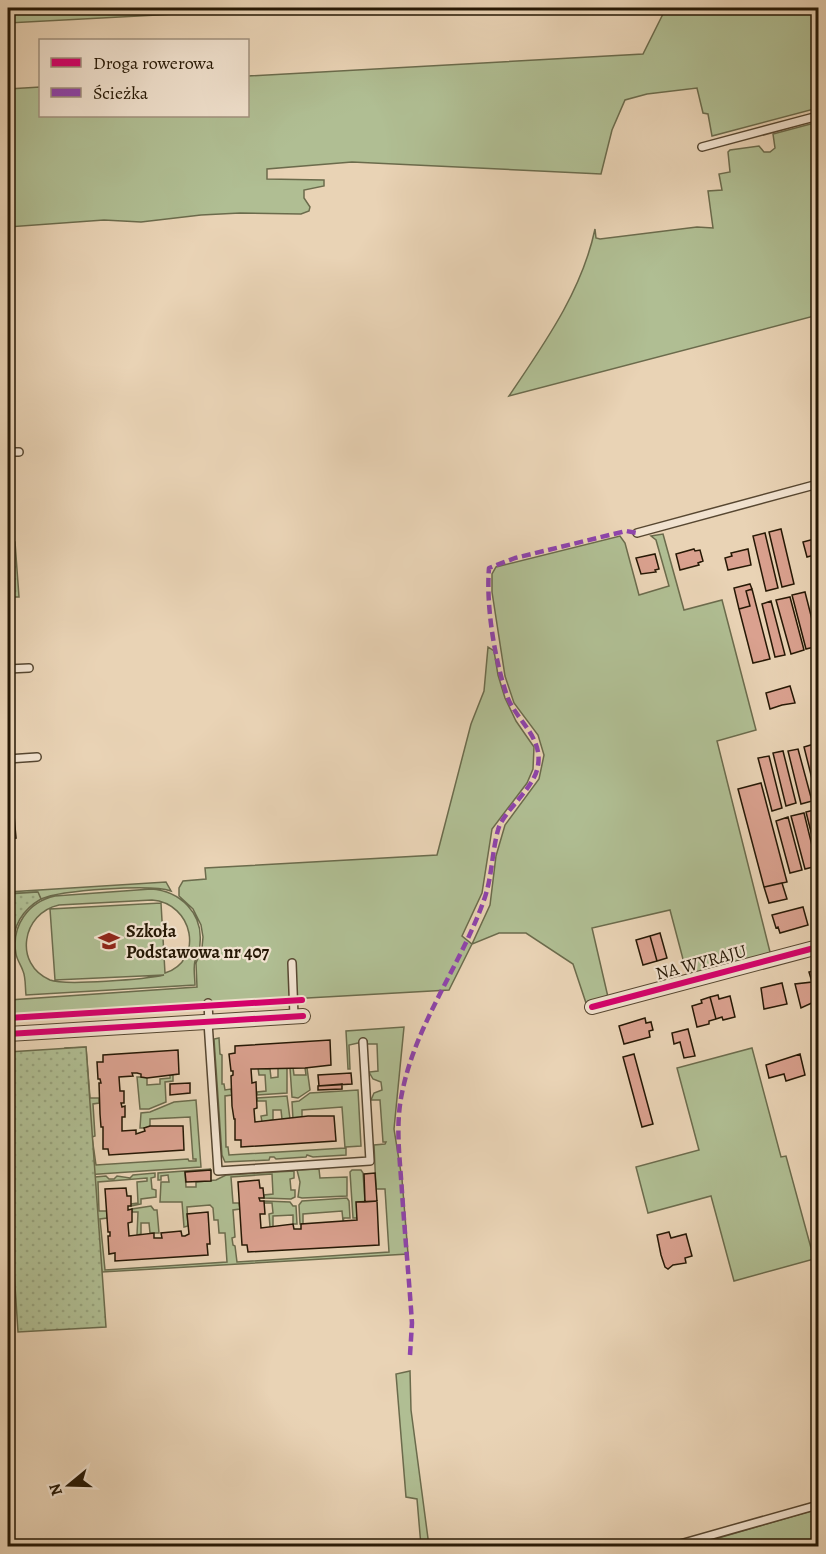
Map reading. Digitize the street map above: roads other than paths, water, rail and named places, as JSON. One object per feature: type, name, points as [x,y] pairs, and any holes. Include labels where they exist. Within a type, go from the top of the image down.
[{"type":"street","name":"NA WYRAJU","points":[[592,1007],[819,947]]},
{"type":"street","points":[[8,1034],[298,1016]]},
{"type":"lane","points":[[702,147],[819,116]]},
{"type":"lane","points":[[8,452],[19,452]]},
{"type":"lane","points":[[637,533],[819,484]]},
{"type":"lane","points":[[8,669],[29,668]]},
{"type":"lane","points":[[8,759],[37,757]]},
{"type":"lane","points":[[292,963],[298,1016]]},
{"type":"lane","points":[[208,1002],[218,1171],[370,1161],[363,1042]]},
{"type":"lane","points":[[673,1546],[819,1505]]},
{"type":"place","name":"Szkoła Podstawowa nr 407","points":[[109,941]]}]
